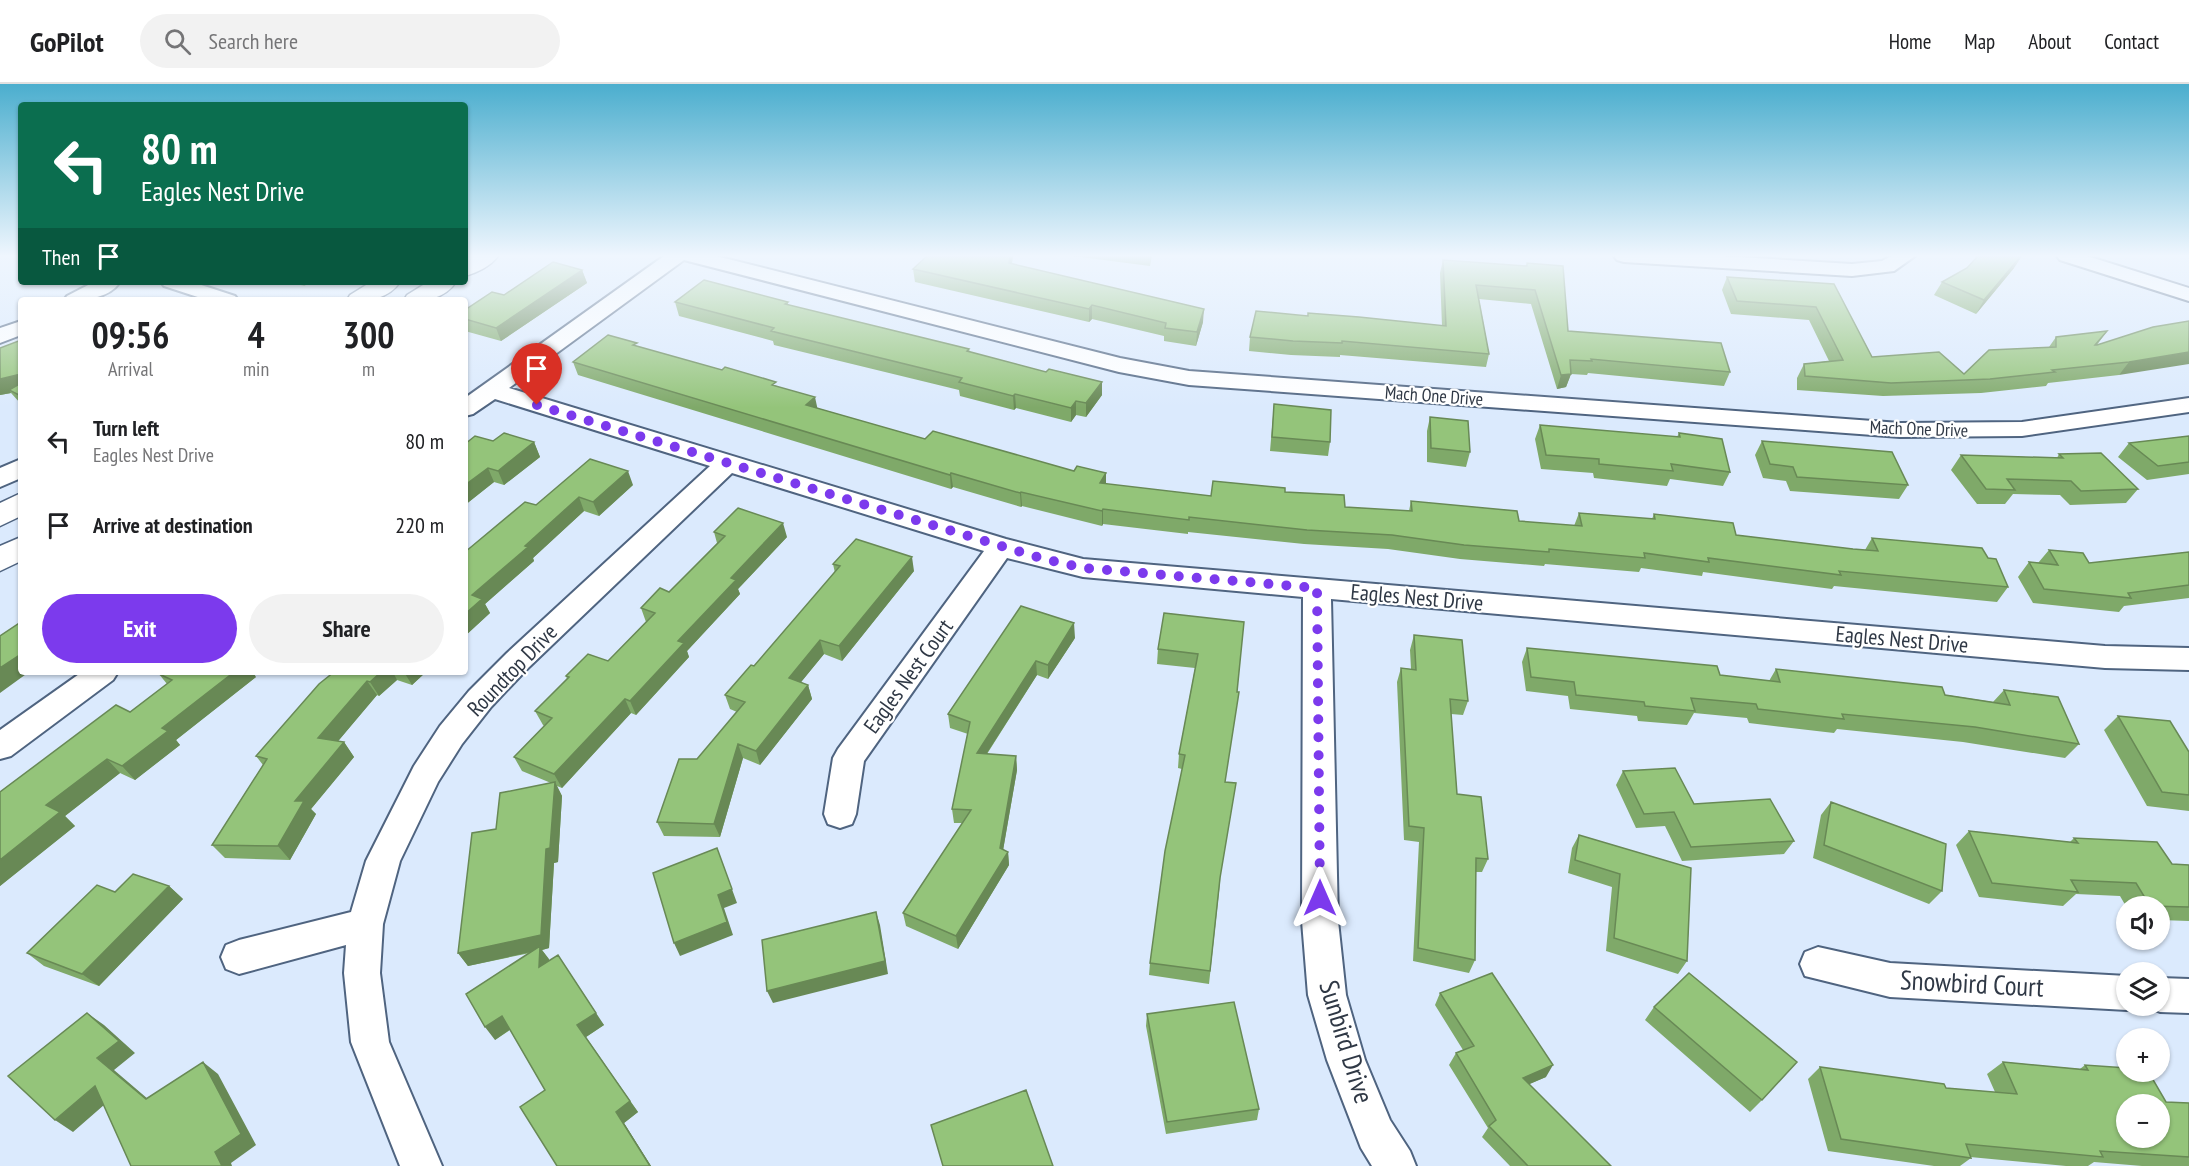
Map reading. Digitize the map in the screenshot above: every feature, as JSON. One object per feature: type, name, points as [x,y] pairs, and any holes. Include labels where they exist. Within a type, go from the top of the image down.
[{"type":"main road","points":[[0,516],[18,505]]},
{"type":"main road","points":[[0,560],[18,549]]},
{"type":"street","points":[[468,407],[607,306]]},
{"type":"street","name":"Mach One Drive","points":[[890,306],[1119,365],[1190,378],[1900,430],[2022,429],[2189,405]]},
{"type":"street","points":[[0,336],[18,328]]},
{"type":"street","name":"Eagles Nest Drive","points":[[491,390],[1001,547],[1083,568],[2105,657],[2188,661]]},
{"type":"street","name":"Roundtop Drive","points":[[421,1166],[370,1042],[362,973],[365,924],[383,861],[425,775],[451,735],[480,699],[517,661],[727,464]]},
{"type":"street","points":[[0,479],[18,469]]},
{"type":"street","name":"Eagles Nest Court","points":[[840,814],[849,758],[1001,547]]},
{"type":"street","name":"Sunbird Drive","points":[[1317,588],[1320,921],[1327,995],[1346,1060],[1375,1134],[1395,1166]]},
{"type":"street","points":[[0,747],[99,675]]},
{"type":"street","points":[[239,957],[365,924]]},
{"type":"street","name":"Snowbird Court","points":[[1818,964],[1890,980],[2116,992]]},
{"type":"street","points":[[2170,995],[2189,996]]},
{"type":"building","points":[[528,306],[496,328],[468,320],[468,308]]},
{"type":"building","points":[[692,306],[795,306],[969,349],[967,351],[1046,372],[1049,369],[1102,382],[1086,403],[1076,401],[1071,408],[1015,394],[1013,396],[959,382],[962,378],[771,331],[774,328]]},
{"type":"building","points":[[1098,306],[1193,306],[1204,309],[1197,332],[1165,328],[1166,323]]},
{"type":"building","points":[[1445,306],[1480,306],[1489,354],[1342,341],[1342,343],[1293,341],[1250,337],[1256,311],[1308,316],[1308,313],[1359,317],[1446,326]]},
{"type":"building","points":[[1540,306],[1566,306],[1568,331],[1721,343],[1730,372],[1591,359],[1592,361],[1570,360],[1571,374],[1561,375]]},
{"type":"building","points":[[1809,306],[1846,306],[1872,357],[1939,352],[1964,374],[1989,350],[2056,347],[2056,337],[2107,331],[2095,345],[2097,345],[2153,327],[2189,321],[2189,352],[2129,362],[1990,379],[1891,383],[1805,376],[1804,364],[1843,360],[1816,307]]},
{"type":"building","points":[[608,335],[637,343],[633,345],[722,370],[725,367],[776,382],[772,385],[815,397],[806,405],[925,439],[933,431],[1074,471],[1077,466],[1106,473],[1100,483],[1211,496],[1213,481],[1285,488],[1285,492],[1344,495],[1345,507],[1412,511],[1411,501],[1517,511],[1519,521],[1582,526],[1579,513],[1655,519],[1654,514],[1733,523],[1736,535],[1878,551],[1872,538],[1982,548],[1988,558],[1996,559],[2008,587],[1839,571],[1841,575],[1708,558],[1709,562],[1644,553],[1645,558],[1549,549],[1549,552],[1464,545],[1392,535],[1307,530],[1189,517],[1189,520],[1103,509],[1102,511],[1020,493],[951,473],[950,475],[573,362]]},
{"type":"building","points":[[18,341],[18,375],[0,379],[0,348]]},
{"type":"building","points":[[18,385],[18,394],[9,390]]},
{"type":"building","points":[[1274,404],[1331,410],[1330,442],[1272,437]]},
{"type":"building","points":[[1430,417],[1468,421],[1470,452],[1431,448]]},
{"type":"building","points":[[1540,425],[1680,437],[1679,433],[1722,439],[1730,472],[1671,464],[1673,471],[1599,464],[1599,459],[1546,455]]},
{"type":"building","points":[[504,433],[534,442],[498,471],[488,468],[468,483],[468,442],[475,436],[493,441]]},
{"type":"building","points":[[2189,436],[2189,462],[2158,466],[2129,443]]},
{"type":"building","points":[[1762,441],[1892,452],[1908,485],[1797,477],[1793,467],[1770,464]]},
{"type":"building","points":[[2101,453],[2138,489],[2081,491],[2071,481],[2007,479],[2015,490],[1986,489],[1961,455],[2063,458],[2059,454]]},
{"type":"building","points":[[590,459],[628,471],[593,502],[579,497],[525,546],[528,547],[472,595],[482,599],[468,611],[468,550],[525,502],[536,505]]},
{"type":"building","points":[[738,508],[783,523],[731,578],[736,580],[678,641],[684,643],[630,701],[625,699],[554,774],[514,757],[552,718],[535,711],[569,677],[566,676],[588,654],[608,661],[655,613],[641,608],[660,588],[669,592],[725,536],[714,532]]},
{"type":"building","points":[[856,539],[912,557],[839,646],[820,640],[789,678],[808,685],[756,751],[738,744],[714,824],[657,822],[679,759],[697,759],[745,702],[725,695],[751,665],[754,666],[840,566],[833,564]]},
{"type":"building","points":[[2049,550],[2083,553],[2089,563],[2189,552],[2189,585],[2128,593],[2131,598],[2044,589],[2029,562],[2058,565]]},
{"type":"building","points":[[1021,606],[1074,623],[1048,665],[1036,661],[977,753],[1016,756],[1000,848],[1008,852],[956,936],[903,913],[971,810],[952,809],[970,722],[948,714]]},
{"type":"building","points":[[1164,613],[1244,622],[1237,692],[1239,692],[1225,782],[1236,783],[1220,878],[1210,971],[1150,963],[1165,851],[1185,755],[1179,754],[1198,654],[1158,649]]},
{"type":"building","points":[[18,624],[18,656],[0,668],[0,636]]},
{"type":"building","points":[[1414,635],[1462,640],[1468,701],[1450,699],[1457,794],[1481,797],[1488,859],[1476,858],[1475,960],[1418,948],[1424,828],[1409,826],[1401,668],[1416,670]]},
{"type":"building","points":[[1527,648],[1717,666],[1720,675],[1780,682],[1776,669],[1942,687],[1945,695],[2010,705],[2004,690],[2058,697],[2079,744],[1975,727],[1842,714],[1844,719],[1758,709],[1756,704],[1691,698],[1695,711],[1645,706],[1644,702],[1576,695],[1574,682],[1531,677]]},
{"type":"building","points":[[161,675],[230,675],[162,728],[168,731],[122,766],[107,759],[46,805],[60,812],[0,860],[0,792],[116,705],[130,712],[172,680]]},
{"type":"building","points":[[330,675],[378,675],[370,682],[367,681],[318,738],[344,742],[295,801],[304,801],[278,846],[212,845],[267,759],[256,756],[319,684]]},
{"type":"building","points":[[2118,716],[2170,721],[2189,752],[2189,795],[2162,792]]},
{"type":"building","points":[[1675,768],[1694,804],[1770,799],[1794,841],[1691,847],[1674,812],[1644,814],[1623,771]]},
{"type":"building","points":[[555,782],[550,848],[546,849],[541,935],[458,953],[472,833],[496,829],[500,793]]},
{"type":"building","points":[[1831,802],[1946,844],[1942,891],[1824,845]]},
{"type":"building","points":[[1969,831],[2078,843],[2074,838],[2157,842],[2172,864],[2189,865],[2189,907],[2170,907],[2170,896],[2144,896],[2136,883],[2071,880],[2078,892],[1992,883]]},
{"type":"building","points":[[1579,835],[1691,868],[1687,961],[1614,938],[1620,874],[1575,860]]},
{"type":"building","points":[[717,848],[732,889],[718,895],[727,922],[674,943],[653,873]]},
{"type":"building","points":[[133,874],[169,886],[82,974],[27,953],[97,885],[115,892]]},
{"type":"building","points":[[876,912],[885,961],[767,991],[762,940]]},
{"type":"building","points":[[540,946],[539,967],[558,955],[596,1013],[577,1025],[630,1101],[616,1112],[650,1166],[557,1166],[520,1107],[545,1090],[502,1016],[485,1027],[466,994]]},
{"type":"building","points":[[1492,973],[1553,1065],[1523,1078],[1611,1166],[1528,1166],[1489,1126],[1496,1120],[1456,1053],[1474,1046],[1440,993]]},
{"type":"building","points":[[1689,973],[1797,1062],[1762,1100],[1654,1007]]},
{"type":"building","points":[[1234,1002],[1259,1109],[1167,1122],[1147,1014]]},
{"type":"building","points":[[87,1013],[119,1041],[97,1058],[146,1099],[203,1062],[241,1134],[215,1152],[222,1166],[131,1166],[95,1086],[55,1120],[8,1076]]},
{"type":"building","points":[[2003,1062],[2088,1070],[2085,1065],[2116,1067],[2116,1082],[2154,1082],[2161,1094],[2116,1094],[2116,1148],[2170,1148],[2170,1102],[2189,1103],[2189,1157],[2100,1151],[2103,1157],[1966,1144],[1971,1158],[1841,1139],[1820,1067],[1944,1084],[1946,1088],[2017,1094]]},
{"type":"building","points":[[1026,1090],[1053,1166],[943,1166],[931,1125]]},
{"type":"route","points":[[537,405],[1044,559],[1083,568],[1317,588],[1320,898]]}]
